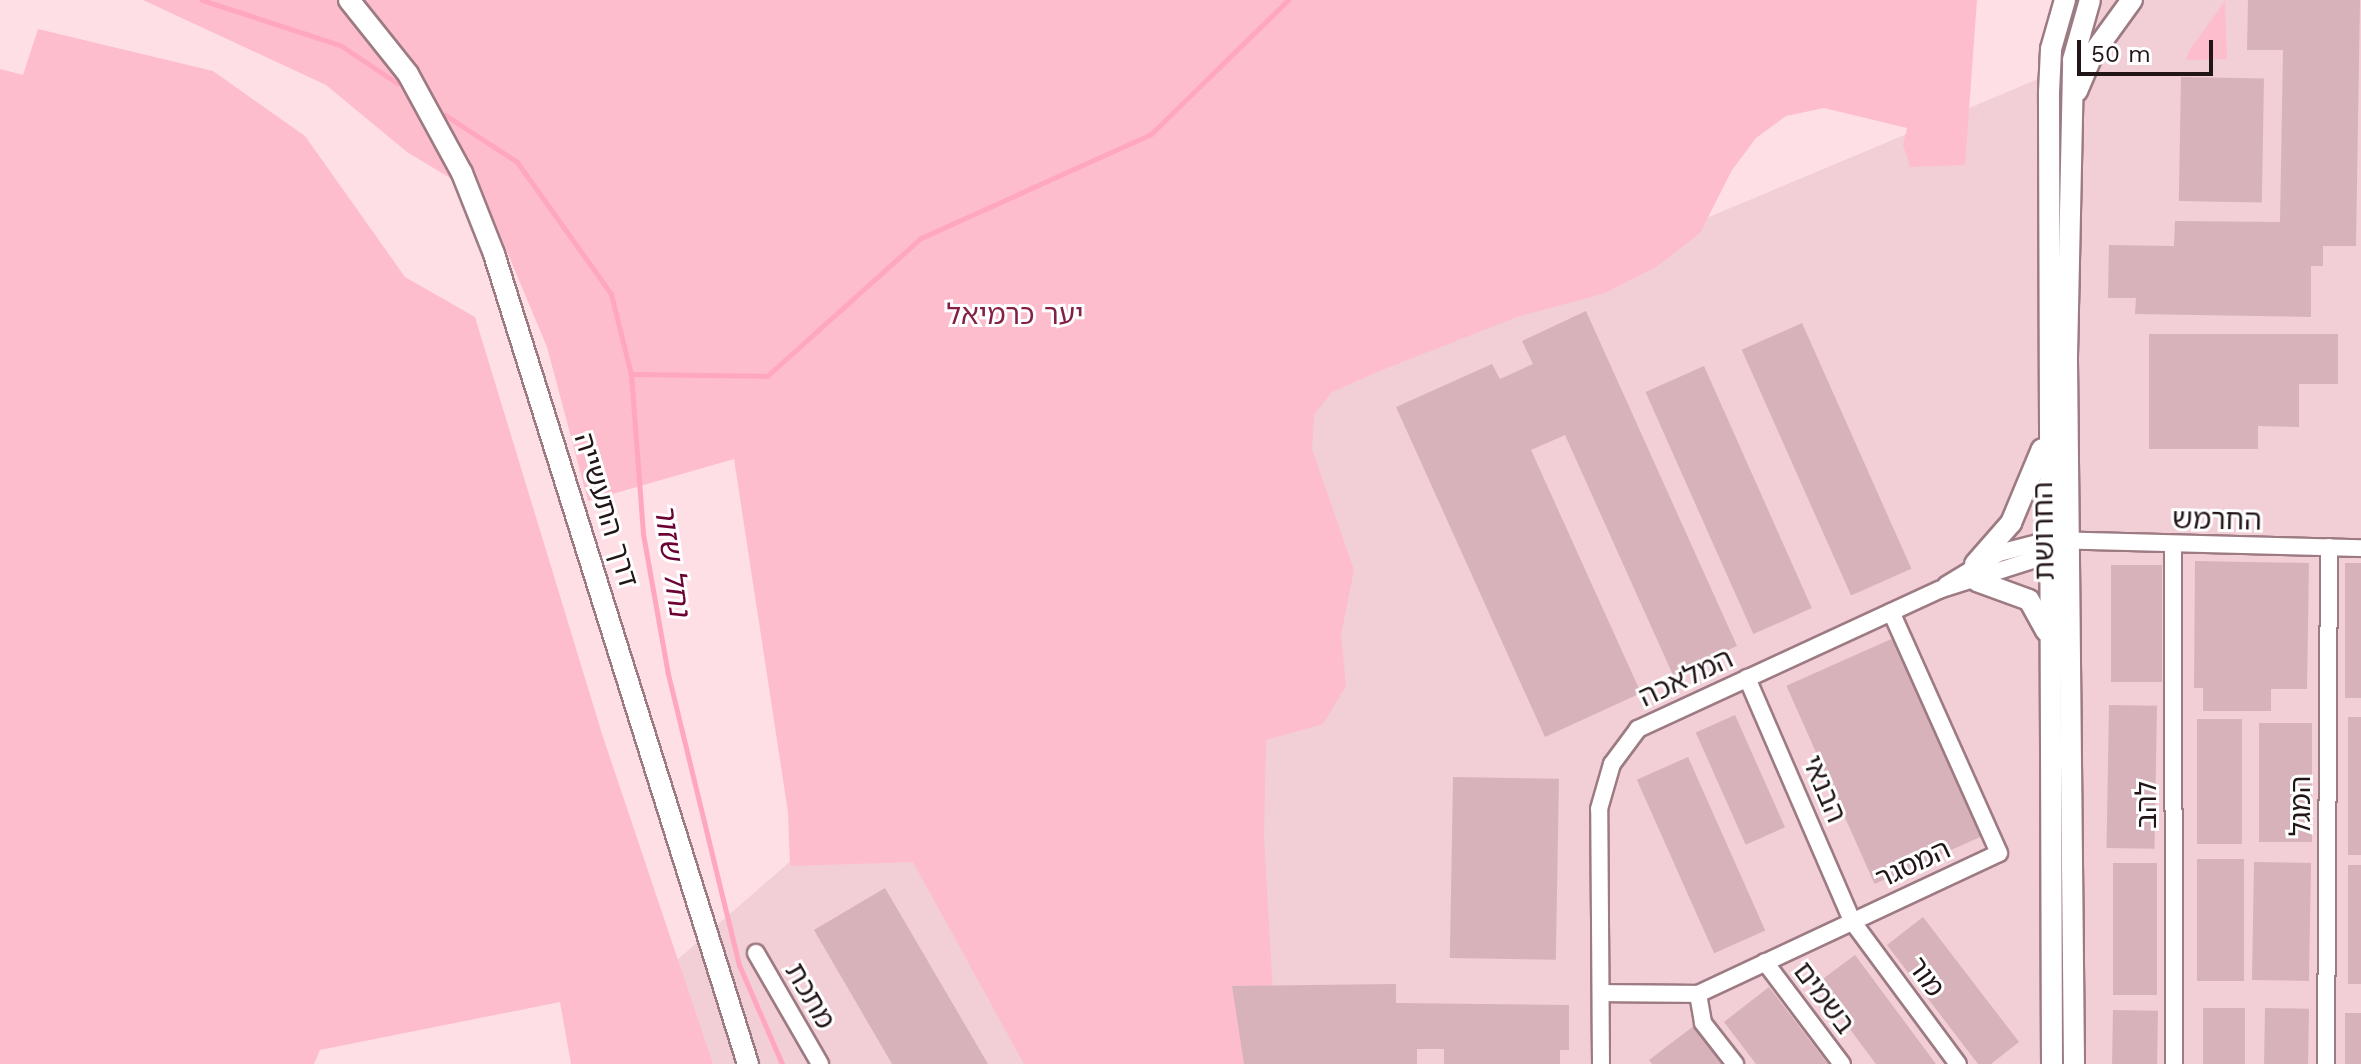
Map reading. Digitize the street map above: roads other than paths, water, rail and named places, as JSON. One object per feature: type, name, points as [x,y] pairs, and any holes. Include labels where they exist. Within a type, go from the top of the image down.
[{"type":"street","name":"דרך התעשייה","points":[[349,0],[408,74],[462,173],[494,254],[748,1064]]},
{"type":"street","name":"החרושת","points":[[2052,1064],[2049,92],[2051,49],[2065,0]]},
{"type":"street","name":"החרושת","points":[[2074,1064],[2073,545],[2067,356],[2072,106],[2077,33],[2090,0]]},
{"type":"street","points":[[2072,106],[2092,55],[2132,0]]},
{"type":"street","points":[[2048,430],[2011,523],[1976,573],[2029,600],[2050,644]]},
{"type":"street","name":"המלאכה","points":[[1601,1064],[1599,809],[1612,764],[1638,729],[1976,573],[2023,543],[2049,549],[2073,545]]},
{"type":"street","name":"החרמש","points":[[2073,545],[2361,548]]},
{"type":"street","name":"להב","points":[[2173,545],[2174,1064]]},
{"type":"street","name":"המגל","points":[[2326,1064],[2329,547]]},
{"type":"street","name":"המסגר","points":[[1601,993],[1698,994],[1999,853],[1891,612]]},
{"type":"street","name":"הבנאי","points":[[1747,678],[1852,921]]},
{"type":"street","name":"מור","points":[[1852,921],[1958,1064]]},
{"type":"street","name":"מתכת","points":[[756,953],[820,1064]]},
{"type":"street","name":"בשמים","points":[[1765,962],[1842,1064]]},
{"type":"street","points":[[1698,994],[1703,1023],[1735,1064]]},
{"type":"waterway","name":"נחל שזור","points":[[202,0],[340,45],[397,83]]},
{"type":"waterway","points":[[631,374],[767,376],[921,238],[1151,134],[1288,0]]},
{"type":"waterway","name":"נחל שזור","points":[[445,115],[517,162],[611,294],[631,374],[643,534],[668,674],[739,965],[782,1064]]},
{"type":"park label","name":"יער כרמיאל","points":[[1015,315]]}]
